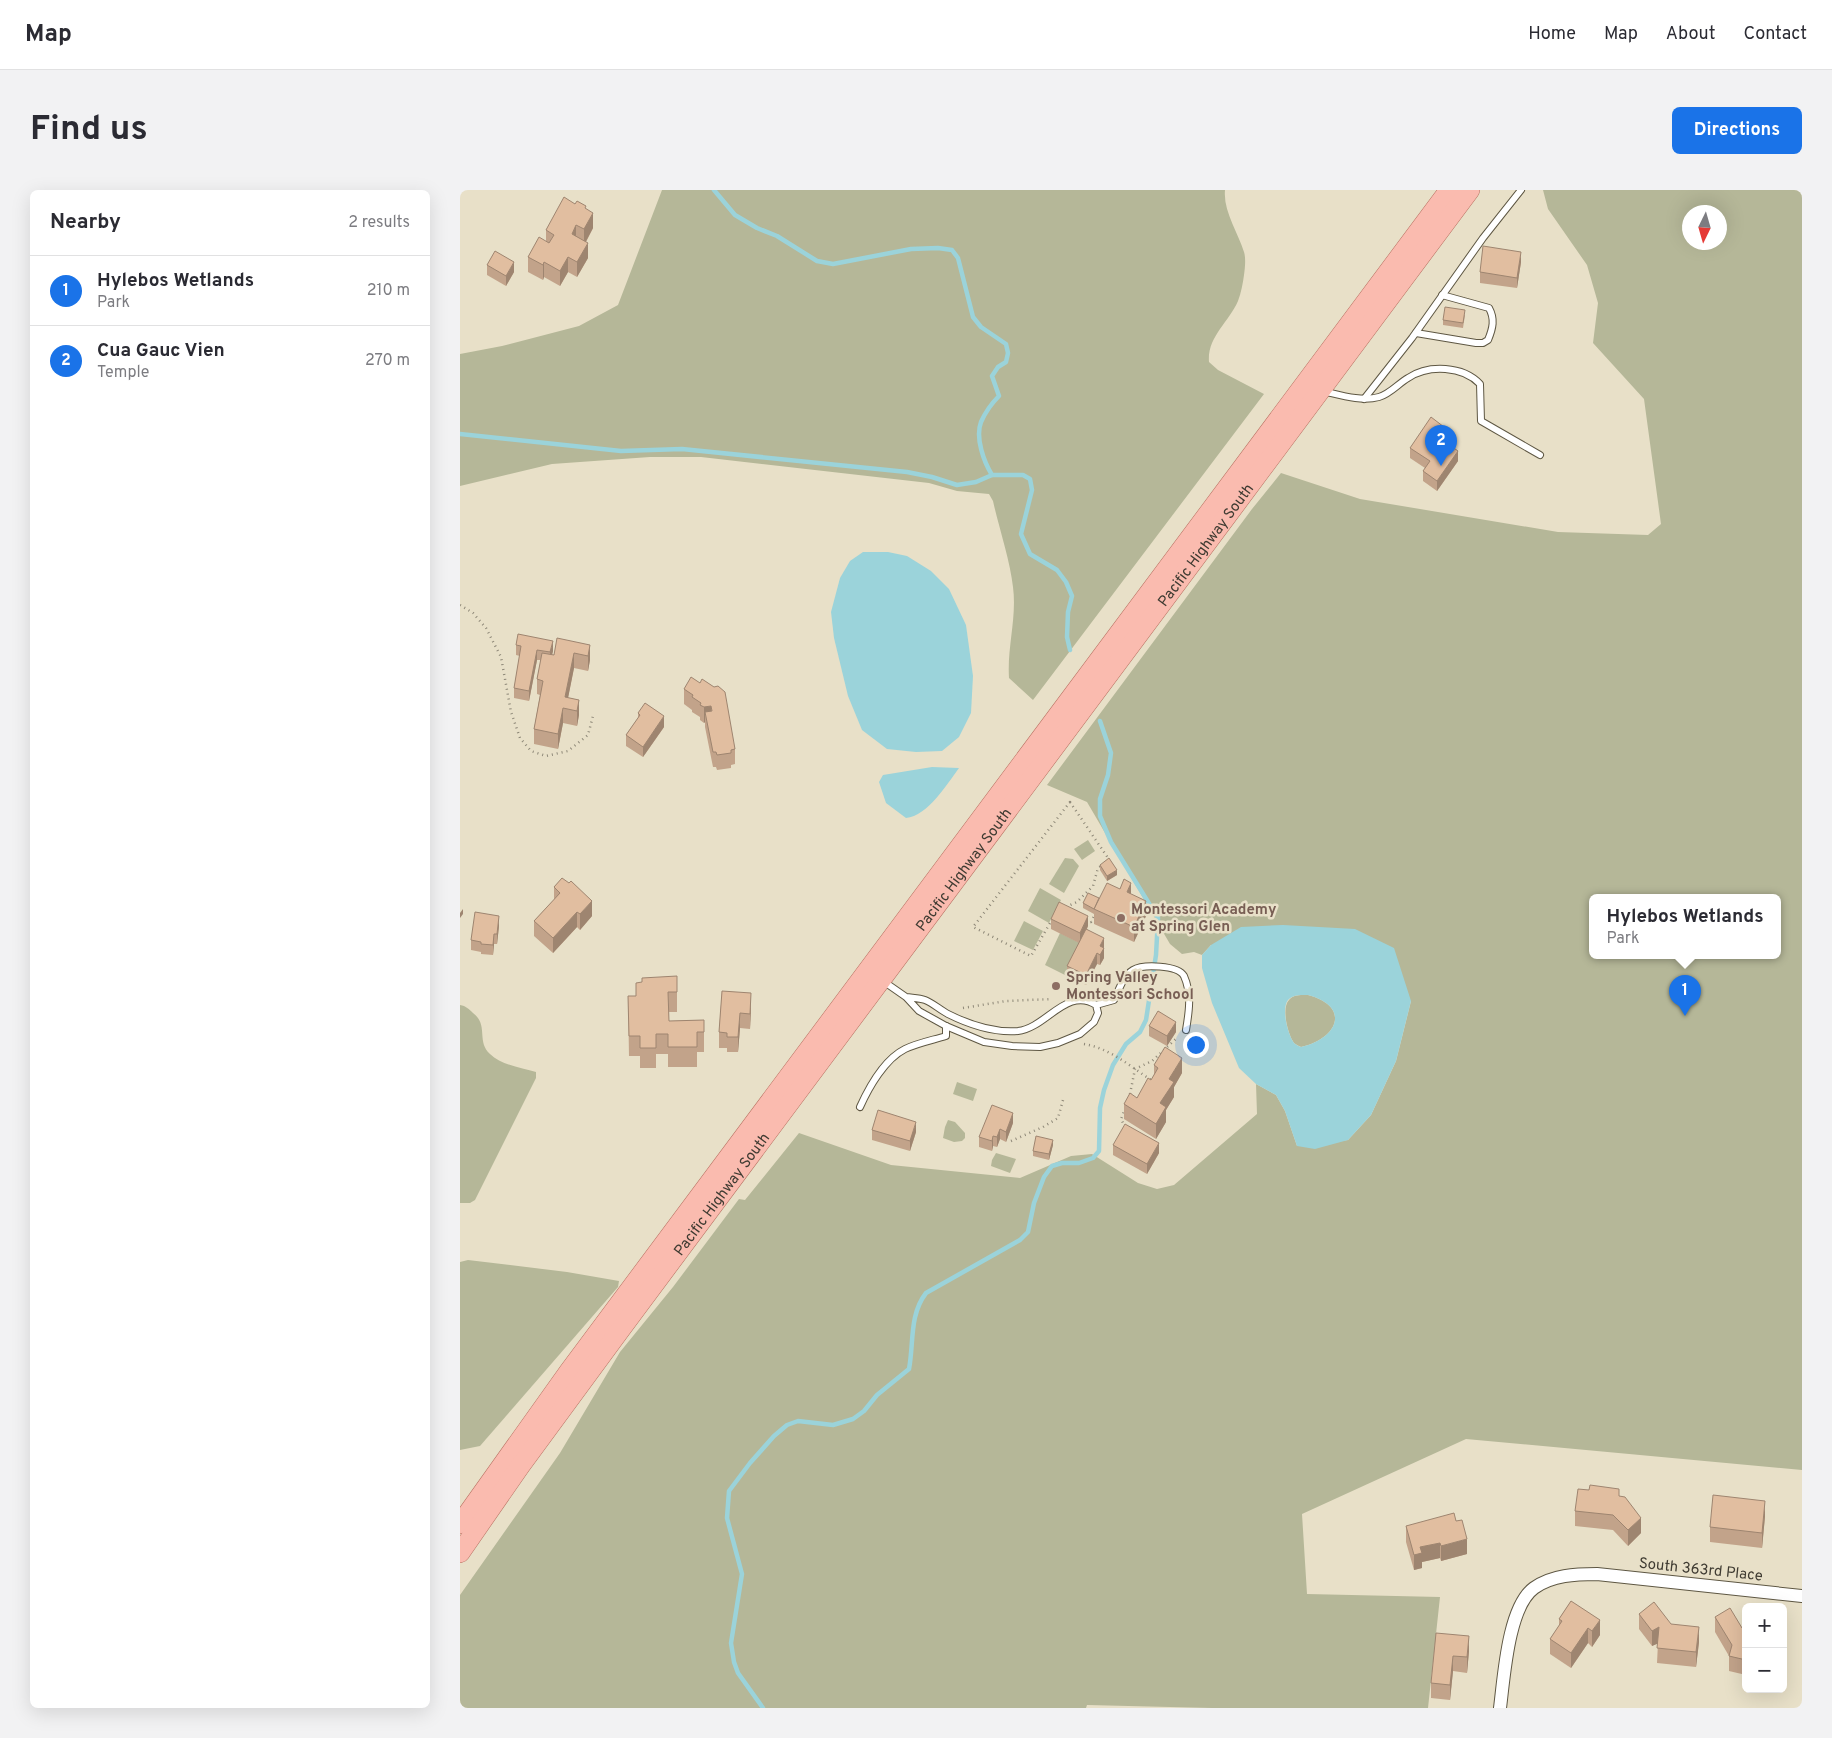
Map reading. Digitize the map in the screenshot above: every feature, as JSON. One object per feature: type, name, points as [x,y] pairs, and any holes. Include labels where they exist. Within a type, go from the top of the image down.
[{"type":"main road","name":"Pacific Highway South","points":[[460,1524],[568,1372],[888,938],[1449,190]]},
{"type":"main road","name":"Pacific Highway South","points":[[460,1553],[609,1345],[1470,190]]},
{"type":"street","name":"South 363rd Place","points":[[1500,1708],[1514,1619],[1523,1601],[1534,1588],[1546,1581],[1568,1575],[1597,1574],[1802,1596]]},
{"type":"lane","points":[[1364,399],[1416,333],[1483,238],[1521,190]]},
{"type":"lane","points":[[1416,333],[1476,343],[1483,343],[1488,340],[1492,329],[1493,316],[1489,308],[1442,295]]},
{"type":"lane","points":[[1320,391],[1364,399],[1382,396],[1418,373],[1438,369],[1466,374],[1480,384],[1481,421],[1540,455]]},
{"type":"lane","points":[[1096,1005],[1114,1000],[1123,980],[1132,970],[1146,967],[1174,968],[1183,975],[1191,1005],[1186,1030]]},
{"type":"lane","points":[[881,980],[906,997],[919,1011],[946,1026],[984,1042],[1040,1047],[1058,1043],[1080,1034],[1094,1022],[1098,1013],[1096,1005],[1088,1000],[1077,999],[1068,1002],[1039,1023],[1025,1030],[1005,1032],[984,1028],[948,1014],[926,1000],[906,997]]},
{"type":"lane","points":[[860,1107],[870,1085],[885,1066],[904,1049],[946,1036],[946,1026]]},
{"type":"path","points":[[460,605],[473,613],[486,628],[501,657],[511,712],[520,738],[531,751],[546,756],[568,751],[588,735],[593,716]]},
{"type":"path","points":[[1070,802],[1108,858],[1107,862],[1098,868],[1093,886],[1078,902],[1057,911],[1031,956],[973,927],[1070,802]]},
{"type":"path","points":[[1085,919],[1091,922],[1095,915]]},
{"type":"path","points":[[948,1014],[961,1009],[1006,1001],[1077,999]]},
{"type":"path","points":[[1135,1069],[1152,1061],[1186,1030]]},
{"type":"path","points":[[1108,1051],[1156,1083]]},
{"type":"path","points":[[1129,1098],[1135,1069]]},
{"type":"path","points":[[1011,1141],[1058,1118],[1063,1100]]},
{"type":"path","points":[[1127,1104],[1121,1118],[1127,1132]]},
{"type":"path","points":[[1124,1110],[1131,1107]]},
{"type":"green space","points":[[662,190],[1225,190],[1226,206],[1245,254],[1245,269],[1238,301],[1211,345],[1209,362],[1218,370],[1264,394],[1033,700],[1009,678],[1009,655],[1014,610],[1013,587],[993,501],[989,494],[957,491],[929,483],[701,457],[650,457],[552,464],[460,486],[460,354],[502,346],[579,326],[618,305]]},
{"type":"green space","points":[[1543,190],[1802,190],[1802,1470],[1466,1439],[1302,1514],[1307,1594],[1440,1597],[1428,1708],[1212,1708],[1087,1705],[1086,1708],[460,1708],[460,1595],[560,1453],[620,1352],[673,1287],[739,1199],[745,1200],[799,1133],[891,1165],[1020,1178],[1071,1156],[1092,1154],[1138,1183],[1157,1189],[1174,1185],[1257,1114],[1256,1084],[1276,1095],[1285,1111],[1297,1146],[1348,1140],[1371,1115],[1396,1061],[1411,1001],[1211,945],[1202,955],[1194,952],[1182,954],[1170,944],[1087,802],[1047,785],[1252,509],[1281,473],[1360,499],[1558,532],[1648,535],[1661,524],[1644,399],[1593,343],[1598,303],[1587,265],[1548,209]]},
{"type":"green space","points":[[1088,840],[1095,851],[1082,860],[1074,849]]},
{"type":"green space","points":[[1065,858],[1073,859],[1079,866],[1064,893],[1049,884]]},
{"type":"green space","points":[[1040,888],[1061,900],[1049,923],[1028,911]]},
{"type":"green space","points":[[1024,921],[1043,931],[1033,950],[1014,941]]},
{"type":"green space","points":[[1060,933],[1080,943],[1067,976],[1045,965]]},
{"type":"green space","points":[[1298,995],[1308,995],[1322,1000],[1331,1007],[1335,1015],[1334,1023],[1331,1030],[1323,1037],[1301,1047],[1294,1043],[1285,1015],[1289,1000]]},
{"type":"green space","points":[[460,1005],[467,1008],[478,1018],[482,1028],[484,1044],[490,1054],[506,1063],[536,1072],[536,1078],[475,1200],[470,1203],[460,1203]]},
{"type":"green space","points":[[957,1082],[977,1089],[973,1101],[953,1094]]},
{"type":"green space","points":[[948,1120],[955,1122],[965,1133],[965,1138],[962,1141],[954,1142],[943,1138]]},
{"type":"green space","points":[[996,1153],[1016,1159],[1010,1173],[991,1166]]},
{"type":"green space","points":[[468,1260],[567,1272],[619,1281],[618,1287],[480,1446],[460,1450],[460,1262]]},
{"type":"water","points":[[863,552],[888,552],[907,556],[931,571],[949,589],[966,625],[973,676],[971,713],[959,737],[942,751],[916,752],[887,749],[862,730],[848,696],[834,638],[831,612],[840,578],[850,561]]},
{"type":"water","points":[[932,767],[959,768],[943,790],[922,812],[906,818],[886,803],[879,782],[883,775]]},
{"type":"water","points":[[1283,925],[1355,929],[1394,948],[1411,1001],[1396,1061],[1371,1115],[1348,1140],[1315,1149],[1297,1146],[1285,1111],[1276,1095],[1256,1084],[1239,1068],[1212,1003],[1202,968],[1202,955],[1211,945],[1241,927]],"holes":[[[1298,995],[1308,995],[1322,1000],[1331,1007],[1335,1015],[1331,1030],[1313,1043],[1300,1047],[1294,1043],[1288,1028],[1285,1015],[1286,1004],[1290,998]]]},
{"type":"building","points":[[564,197],[575,204],[577,201],[593,213],[584,229],[576,225],[572,234],[588,243],[577,262],[568,257],[560,271],[544,262],[543,265],[528,257],[539,237],[549,243],[554,235],[546,230]]},
{"type":"building","points":[[1483,246],[1521,252],[1517,278],[1480,272]]},
{"type":"building","points":[[495,251],[514,262],[506,276],[487,265]]},
{"type":"building","points":[[1445,307],[1465,310],[1463,323],[1443,320]]},
{"type":"building","points":[[1431,417],[1444,427],[1439,434],[1446,438],[1444,441],[1458,451],[1437,481],[1423,471],[1430,461],[1410,448]]},
{"type":"building","points":[[518,634],[553,641],[550,652],[537,650],[529,691],[514,688],[521,646],[516,645]]},
{"type":"building","points":[[557,638],[590,645],[588,656],[574,653],[565,697],[579,700],[577,711],[563,708],[558,734],[534,729],[543,681],[537,679],[542,653],[554,655]]},
{"type":"building","points":[[691,677],[700,683],[702,679],[714,687],[718,686],[725,692],[735,749],[731,750],[731,753],[717,755],[716,752],[713,752],[705,712],[712,711],[711,706],[704,707],[700,705],[701,703],[692,697],[693,695],[684,689]]},
{"type":"building","points":[[645,703],[664,716],[643,747],[626,735],[640,715],[638,713]]},
{"type":"building","points":[[1109,858],[1117,870],[1107,876],[1100,865]]},
{"type":"building","points":[[562,878],[569,883],[571,881],[592,901],[580,914],[577,912],[553,938],[534,921],[560,893],[554,887]]},
{"type":"building","points":[[1124,879],[1131,883],[1127,892],[1146,901],[1134,927],[1094,909],[1107,883],[1120,889]]},
{"type":"building","points":[[1088,893],[1099,898],[1094,909],[1083,903]]},
{"type":"building","points":[[1059,902],[1088,916],[1080,933],[1051,919]]},
{"type":"building","points":[[475,912],[499,916],[497,934],[494,934],[493,945],[481,944],[481,942],[471,940]]},
{"type":"building","points":[[1086,929],[1104,938],[1100,946],[1104,948],[1100,955],[1097,953],[1086,975],[1067,966]]},
{"type":"building","points":[[677,976],[677,992],[668,992],[669,1021],[704,1020],[704,1032],[697,1032],[697,1047],[668,1047],[668,1034],[656,1034],[656,1048],[640,1048],[640,1036],[629,1036],[628,996],[636,996],[636,983],[642,982],[642,978]]},
{"type":"building","points":[[722,991],[751,993],[750,1014],[740,1013],[738,1037],[727,1037],[727,1033],[719,1032]]},
{"type":"building","points":[[1158,1011],[1176,1022],[1167,1036],[1149,1026]]},
{"type":"building","points":[[1165,1047],[1182,1058],[1169,1079],[1174,1082],[1160,1103],[1166,1107],[1156,1124],[1124,1104],[1130,1093],[1137,1098],[1148,1078],[1151,1080],[1158,1068],[1154,1065]]},
{"type":"building","points":[[992,1105],[1013,1113],[1006,1132],[1000,1129],[997,1137],[993,1136],[992,1141],[979,1137]]},
{"type":"building","points":[[878,1110],[916,1122],[910,1141],[872,1130]]},
{"type":"building","points":[[1125,1124],[1159,1143],[1147,1164],[1113,1145]]},
{"type":"building","points":[[1036,1136],[1053,1140],[1049,1154],[1033,1151]]},
{"type":"building","points":[[1590,1485],[1619,1489],[1619,1496],[1625,1497],[1641,1518],[1628,1530],[1613,1515],[1575,1511],[1578,1489],[1589,1490]]},
{"type":"building","points":[[1713,1495],[1765,1501],[1762,1533],[1710,1527]]},
{"type":"building","points":[[1454,1513],[1456,1521],[1462,1520],[1467,1539],[1441,1546],[1440,1543],[1420,1547],[1422,1553],[1414,1555],[1406,1526]]},
{"type":"building","points":[[1571,1601],[1600,1620],[1592,1631],[1588,1628],[1571,1653],[1550,1639],[1562,1621],[1559,1619]]},
{"type":"building","points":[[1654,1602],[1671,1624],[1699,1627],[1696,1652],[1657,1648],[1659,1627],[1652,1631],[1639,1614]]},
{"type":"building","points":[[1730,1608],[1742,1628],[1742,1659],[1729,1656],[1732,1645],[1715,1617]]},
{"type":"building","points":[[1436,1633],[1469,1636],[1467,1657],[1453,1656],[1450,1685],[1431,1683]]},
{"type":"waterway","points":[[714,190],[735,215],[757,228],[777,236],[817,261],[833,264],[911,249],[938,248],[952,250],[958,258],[973,317],[981,327],[1006,344],[1008,353],[1006,362],[998,367],[992,376],[999,396],[981,422],[979,428],[981,450],[992,475],[1023,475],[1030,479],[1032,490],[1021,534],[1030,554],[1057,570],[1066,582],[1072,596],[1068,612],[1067,637],[1070,650]]},
{"type":"waterway","points":[[460,434],[621,451],[682,449],[907,472],[957,485],[976,482],[992,475]]},
{"type":"waterway","points":[[763,1708],[738,1673],[731,1643],[742,1574],[727,1518],[729,1491],[750,1463],[774,1436],[787,1425],[798,1421],[833,1425],[853,1419],[864,1411],[877,1395],[909,1369],[914,1320],[926,1293],[1020,1240],[1028,1232],[1034,1203],[1044,1177],[1052,1166],[1062,1163],[1079,1163],[1093,1158],[1099,1151],[1100,1108],[1104,1090],[1113,1065],[1126,1044],[1140,1032],[1146,1020],[1156,955],[1158,918],[1111,842],[1100,816],[1100,799],[1108,775],[1111,753],[1100,721]]},
{"type":"place","name":"Cua Gauc Vien","points":[[1441,466]]},
{"type":"place","name":"Montessori Academy at Spring Glen","points":[[1121,918]]},
{"type":"place","name":"Spring Valley Montessori School","points":[[1056,986]]},
{"type":"place","name":"Hylebos Wetlands","points":[[1685,1016]]}]
